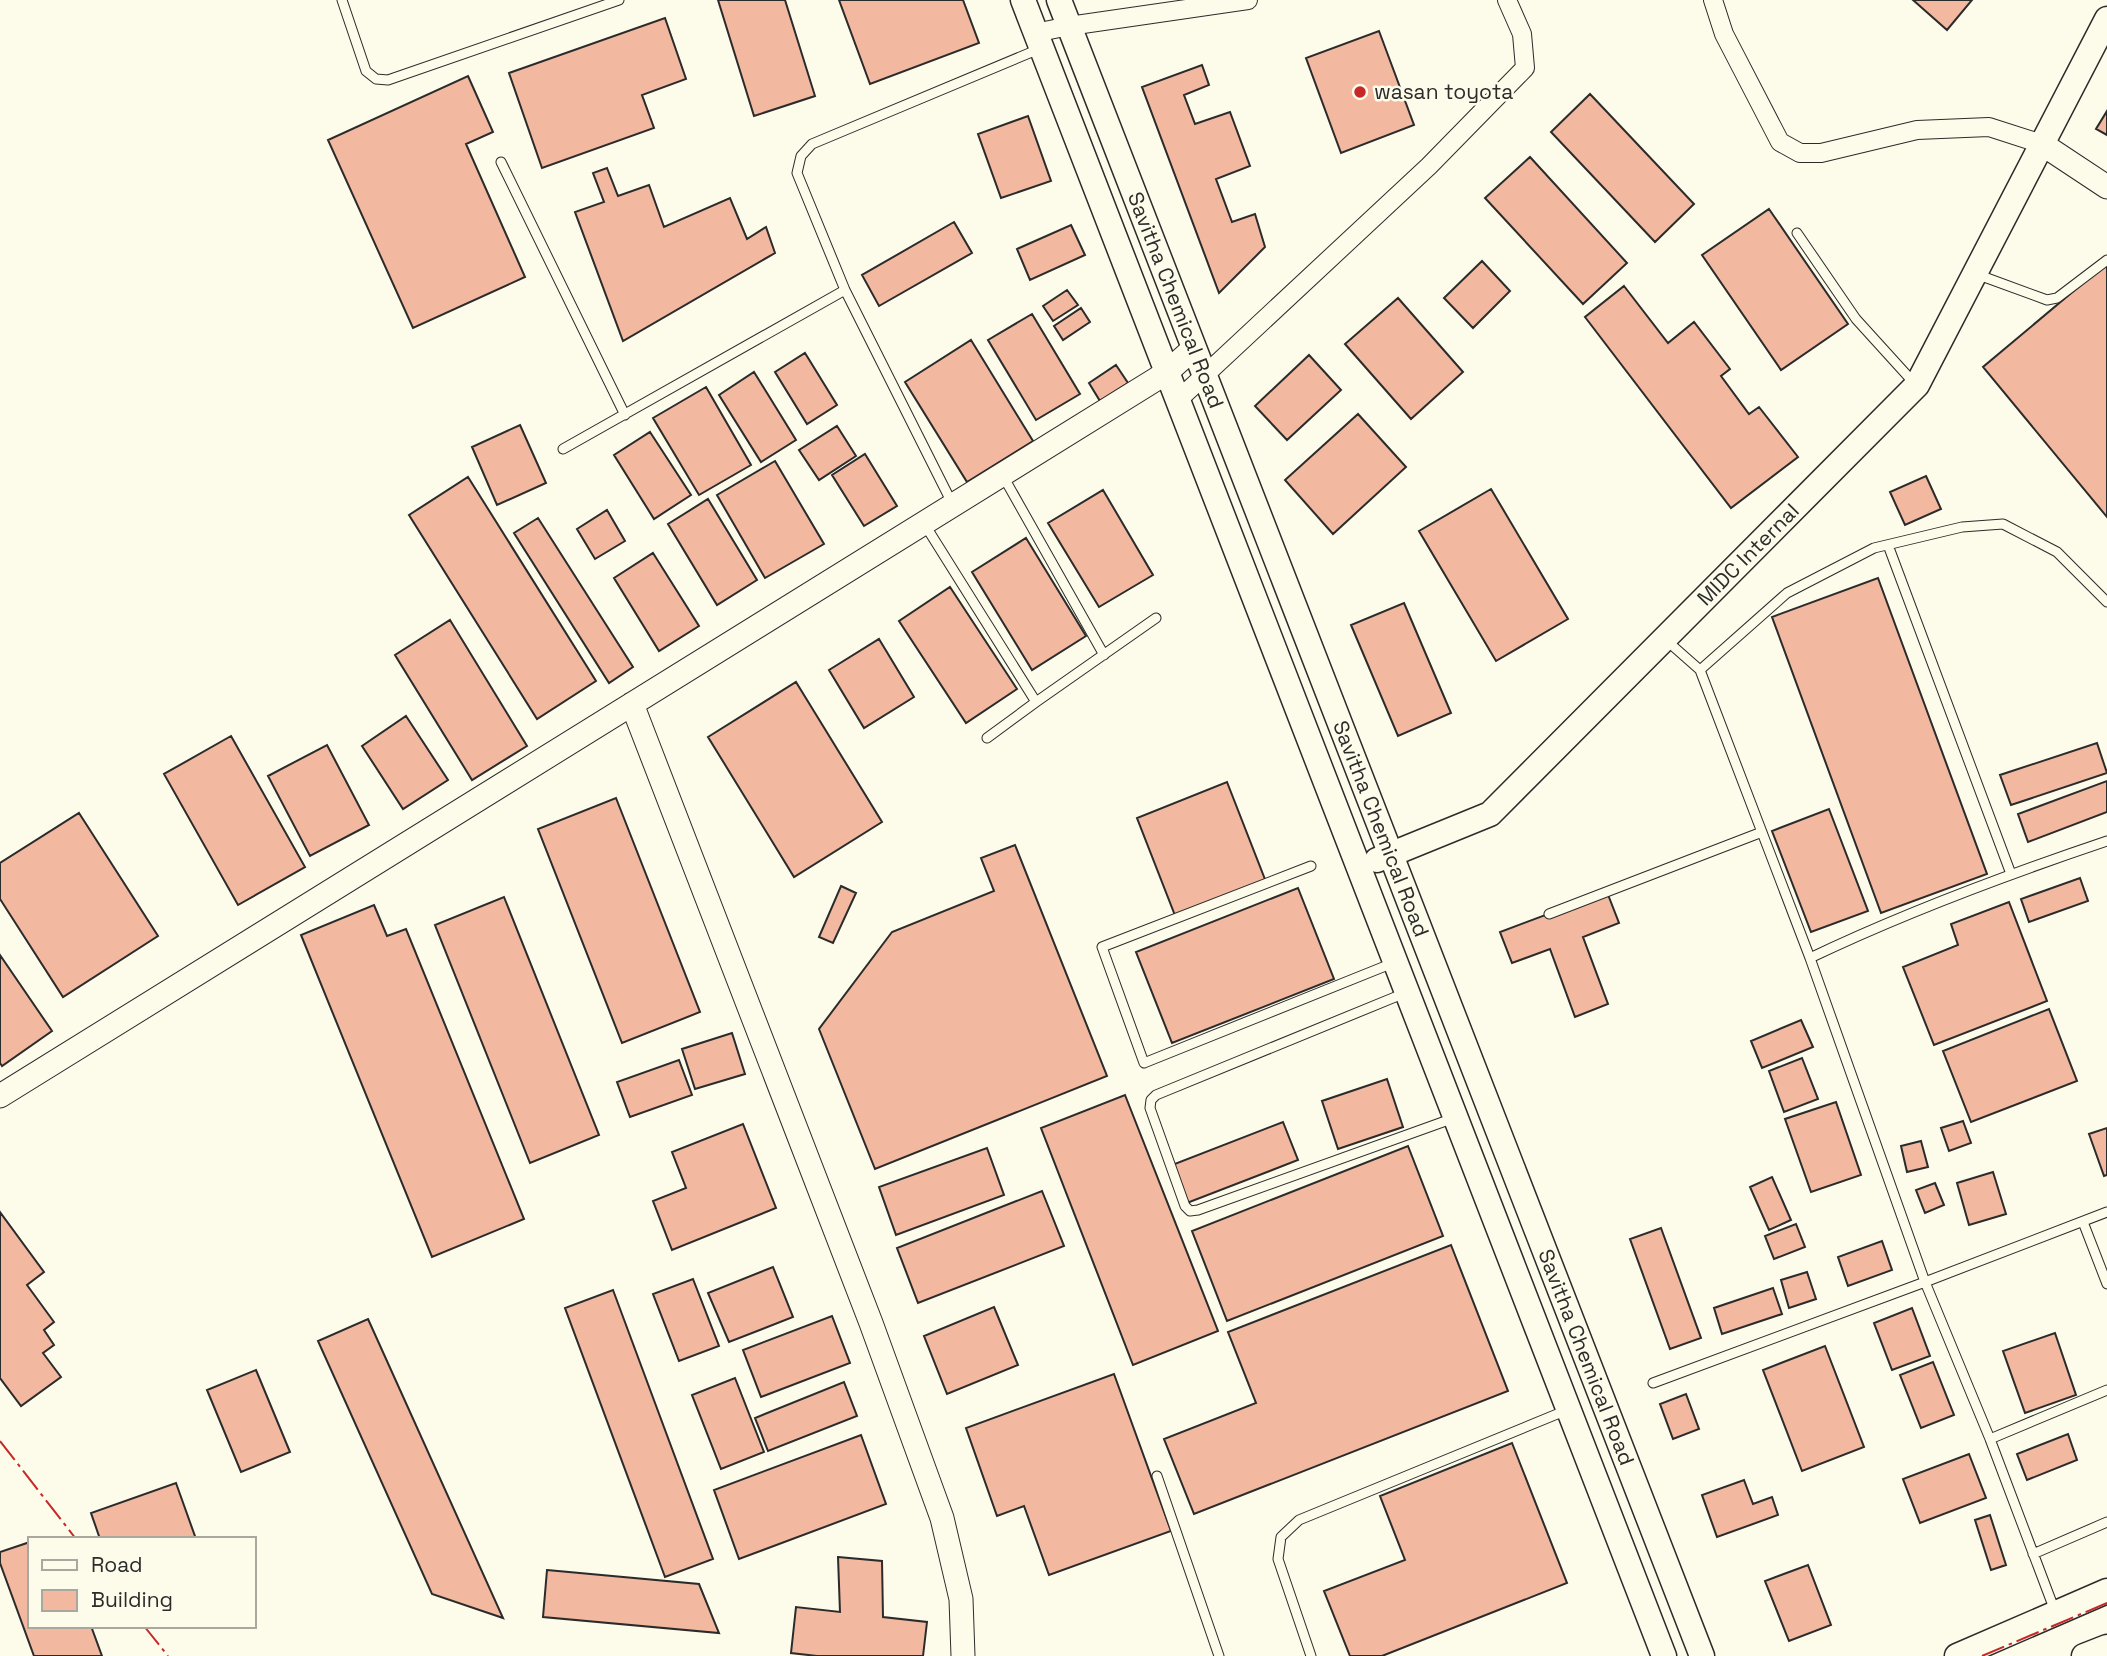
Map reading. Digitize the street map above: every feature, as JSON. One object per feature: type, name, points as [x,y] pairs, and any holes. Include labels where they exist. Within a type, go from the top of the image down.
[{"type":"main road","name":"Savitha Chemical Road","points":[[1023,0],[1664,1656]]},
{"type":"main road","name":"Savitha Chemical Road","points":[[1059,0],[1702,1656]]},
{"type":"main road","name":"MIDC Internal","points":[[1358,868],[1490,814],[1917,385],[2107,19]]},
{"type":"main road","points":[[1958,1656],[2107,1591]]},
{"type":"main road","points":[[2084,1656],[2107,1647]]},
{"type":"street","points":[[1038,41],[1069,26],[1248,0]]},
{"type":"street","points":[[1177,401],[1429,166],[1525,68],[1522,34],[1507,0]]},
{"type":"street","points":[[1713,0],[1724,34],[1780,142],[1800,153],[1821,153],[1917,130],[1989,127],[2042,144],[2107,187]]},
{"type":"street","points":[[0,1096],[1166,373],[1194,348]]},
{"type":"street","points":[[632,704],[871,1323],[942,1518],[961,1599],[963,1656]]},
{"type":"lane","points":[[342,0],[366,71],[376,79],[388,80],[620,0]]},
{"type":"lane","points":[[953,505],[845,290],[797,173],[800,156],[812,144],[1038,41]]},
{"type":"lane","points":[[501,162],[625,415]]},
{"type":"lane","points":[[1797,233],[1856,319],[1917,385]]},
{"type":"lane","points":[[1975,273],[2047,300],[2057,298],[2107,260]]},
{"type":"lane","points":[[563,449],[845,290]]},
{"type":"lane","points":[[1003,475],[1104,655]]},
{"type":"lane","points":[[924,523],[1036,702]]},
{"type":"lane","points":[[1700,670],[1787,593],[1874,548],[1962,527],[2003,524],[2057,552],[2107,602]]},
{"type":"lane","points":[[1888,545],[2011,874]]},
{"type":"lane","points":[[987,738],[1156,618]]},
{"type":"lane","points":[[1665,639],[1700,670],[1810,958],[1925,1282],[1990,1439],[2056,1613]]},
{"type":"lane","points":[[1549,914],[1762,832]]},
{"type":"lane","points":[[1810,958],[1859,935],[2011,874],[2107,841]]},
{"type":"lane","points":[[1311,866],[1102,947],[1144,1063],[1395,962]]},
{"type":"lane","points":[[1406,992],[1156,1095],[1151,1100],[1150,1108],[1185,1206],[1190,1211],[1198,1210],[1455,1118]]},
{"type":"lane","points":[[1653,1383],[2107,1212]]},
{"type":"lane","points":[[2083,1222],[2107,1284]]},
{"type":"lane","points":[[1990,1439],[2107,1390]]},
{"type":"lane","points":[[1311,1656],[1278,1559],[1281,1537],[1300,1520],[1569,1410]]},
{"type":"lane","points":[[1157,1476],[1219,1656]]},
{"type":"lane","points":[[2033,1554],[2107,1522]]},
{"type":"building","points":[[718,0],[785,0],[815,96],[754,116]]},
{"type":"building","points":[[839,0],[963,0],[979,43],[870,84]]},
{"type":"building","points":[[1913,0],[1972,0],[1947,30]]},
{"type":"building","points":[[665,18],[686,79],[642,95],[654,128],[542,168],[509,73]]},
{"type":"building","name":"wasan toyota","points":[[1379,31],[1414,125],[1341,153],[1306,58]]},
{"type":"building","points":[[1202,65],[1209,85],[1184,95],[1195,124],[1230,112],[1250,166],[1216,179],[1232,222],[1255,214],[1265,247],[1219,293],[1142,87]]},
{"type":"building","points":[[468,76],[493,132],[466,144],[525,277],[413,328],[328,140]]},
{"type":"building","points":[[1590,94],[1694,204],[1655,242],[1551,132]]},
{"type":"building","points":[[2107,111],[2107,135],[2096,129]]},
{"type":"building","points":[[1028,116],[1051,181],[1001,198],[978,134]]},
{"type":"building","points":[[1530,157],[1627,263],[1583,304],[1485,198]]},
{"type":"building","points":[[607,168],[618,196],[649,185],[664,227],[730,198],[747,239],[766,227],[775,253],[623,341],[575,212],[604,202],[593,173]]},
{"type":"building","points":[[1769,209],[1848,324],[1781,370],[1702,255]]},
{"type":"building","points":[[954,222],[972,253],[879,306],[862,275]]},
{"type":"building","points":[[1071,225],[1085,255],[1030,280],[1017,249]]},
{"type":"building","points":[[1482,261],[1510,291],[1473,328],[1444,298]]},
{"type":"building","points":[[2107,263],[2107,517],[1983,367]]},
{"type":"building","points":[[1624,286],[1668,343],[1694,322],[1730,369],[1721,376],[1749,414],[1759,407],[1798,457],[1731,508],[1585,317]]},
{"type":"building","points":[[1067,290],[1078,305],[1053,321],[1043,306]]},
{"type":"building","points":[[1398,298],[1463,372],[1411,419],[1345,344]]},
{"type":"building","points":[[1081,308],[1090,322],[1063,340],[1054,326]]},
{"type":"building","points":[[1032,314],[1080,394],[1036,420],[988,340]]},
{"type":"building","points":[[971,340],[1033,441],[967,482],[905,382]]},
{"type":"building","points":[[805,353],[837,405],[807,424],[775,372]]},
{"type":"building","points":[[1309,355],[1341,390],[1287,440],[1255,406]]},
{"type":"building","points":[[1116,365],[1128,383],[1100,401],[1089,383]]},
{"type":"building","points":[[754,372],[796,440],[761,462],[719,395]]},
{"type":"building","points":[[706,387],[751,465],[699,495],[653,418]]},
{"type":"building","points":[[1358,414],[1406,467],[1333,534],[1285,480]]},
{"type":"building","points":[[520,425],[546,483],[497,505],[472,447]]},
{"type":"building","points":[[837,426],[856,456],[819,480],[799,450]]},
{"type":"building","points":[[650,432],[691,495],[654,519],[614,455]]},
{"type":"building","points":[[865,454],[897,506],[864,526],[832,475]]},
{"type":"building","points":[[775,461],[824,544],[765,578],[717,495]]},
{"type":"building","points":[[1926,476],[1941,509],[1905,525],[1890,492]]},
{"type":"building","points":[[468,477],[596,681],[537,719],[409,515]]},
{"type":"building","points":[[1491,489],[1568,619],[1496,661],[1419,531]]},
{"type":"building","points":[[1103,490],[1153,575],[1099,607],[1048,523]]},
{"type":"building","points":[[708,499],[757,580],[717,605],[668,524]]},
{"type":"building","points":[[607,510],[625,541],[595,559],[577,529]]},
{"type":"building","points":[[538,518],[633,667],[609,683],[514,533]]},
{"type":"building","points":[[1026,538],[1086,636],[1032,670],[972,572]]},
{"type":"building","points":[[653,553],[699,626],[659,651],[614,578]]},
{"type":"building","points":[[1878,578],[1987,874],[1881,913],[1772,617]]},
{"type":"building","points":[[950,587],[1017,689],[966,723],[899,621]]},
{"type":"building","points":[[1404,603],[1451,713],[1398,736],[1351,625]]},
{"type":"building","points":[[450,620],[527,746],[472,780],[395,655]]},
{"type":"building","points":[[879,639],[914,697],[864,728],[829,670]]},
{"type":"building","points":[[796,682],[882,822],[794,877],[708,737]]},
{"type":"building","points":[[406,716],[448,780],[403,809],[362,746]]},
{"type":"building","points":[[231,736],[305,867],[238,905],[164,774]]},
{"type":"building","points":[[2097,743],[2107,773],[2011,805],[2000,775]]},
{"type":"building","points":[[327,745],[369,825],[310,856],[268,776]]},
{"type":"building","points":[[2107,781],[2107,812],[2028,842],[2018,814]]},
{"type":"building","points":[[1227,782],[1266,882],[1176,918],[1137,818]]},
{"type":"building","points":[[616,798],[700,1012],[622,1043],[538,829]]},
{"type":"building","points":[[1829,809],[1868,911],[1811,932],[1772,831]]},
{"type":"building","points":[[79,813],[158,936],[63,997],[0,899],[0,863]]},
{"type":"building","points":[[1015,845],[1107,1076],[875,1169],[819,1029],[892,932],[994,891],[981,858]]},
{"type":"building","points":[[2080,878],[2088,901],[2029,922],[2021,899]]},
{"type":"building","points":[[841,886],[856,893],[833,943],[819,937]]},
{"type":"building","points":[[1298,888],[1334,979],[1172,1043],[1136,952]]},
{"type":"building","points":[[1607,892],[1619,923],[1583,937],[1608,1004],[1575,1017],[1550,949],[1512,963],[1500,932]]},
{"type":"building","points":[[504,897],[599,1135],[530,1163],[435,925]]},
{"type":"building","points":[[2009,902],[2047,1001],[1934,1045],[1903,967],[1958,945],[1951,924]]},
{"type":"building","points":[[374,905],[387,936],[406,929],[524,1219],[432,1257],[301,935]]},
{"type":"building","points":[[0,955],[52,1031],[2,1066],[0,1063]]},
{"type":"building","points":[[2049,1009],[2077,1081],[1971,1122],[1943,1051]]},
{"type":"building","points":[[1801,1020],[1813,1047],[1762,1068],[1751,1041]]},
{"type":"building","points":[[732,1033],[745,1074],[695,1089],[682,1049]]},
{"type":"building","points":[[1802,1058],[1818,1099],[1784,1112],[1769,1071]]},
{"type":"building","points":[[679,1060],[692,1095],[630,1117],[617,1082]]},
{"type":"building","points":[[1387,1079],[1403,1127],[1338,1149],[1322,1101]]},
{"type":"building","points":[[1125,1095],[1218,1331],[1133,1365],[1041,1128]]},
{"type":"building","points":[[1836,1102],[1861,1175],[1811,1192],[1785,1119]]},
{"type":"building","points":[[1963,1121],[1971,1143],[1949,1151],[1941,1128]]},
{"type":"building","points":[[1283,1122],[1298,1160],[1187,1203],[1172,1165]]},
{"type":"building","points":[[743,1124],[776,1208],[672,1250],[653,1201],[686,1188],[672,1152]]},
{"type":"building","points":[[2107,1128],[2107,1175],[2104,1176],[2089,1134]]},
{"type":"building","points":[[1921,1141],[1928,1167],[1907,1172],[1901,1146]]},
{"type":"building","points":[[1408,1146],[1443,1236],[1227,1321],[1192,1231]]},
{"type":"building","points":[[987,1148],[1004,1195],[896,1235],[879,1187]]},
{"type":"building","points":[[1993,1172],[2006,1214],[1969,1225],[1957,1183]]},
{"type":"building","points":[[1772,1177],[1791,1220],[1769,1230],[1750,1187]]},
{"type":"building","points":[[1935,1183],[1944,1205],[1925,1213],[1916,1190]]},
{"type":"building","points":[[1042,1191],[1064,1246],[918,1303],[897,1248]]},
{"type":"building","points":[[0,1212],[44,1272],[27,1285],[54,1322],[44,1330],[54,1345],[43,1353],[61,1377],[21,1406],[0,1378]]},
{"type":"building","points":[[1796,1224],[1805,1247],[1774,1259],[1765,1236]]},
{"type":"building","points":[[1661,1228],[1701,1338],[1670,1349],[1630,1239]]},
{"type":"building","points":[[1882,1241],[1892,1270],[1848,1286],[1838,1257]]},
{"type":"building","points":[[1451,1245],[1508,1391],[1194,1514],[1164,1439],[1256,1403],[1228,1332]]},
{"type":"building","points":[[773,1267],[793,1317],[729,1342],[708,1293]]},
{"type":"building","points":[[1807,1272],[1816,1299],[1789,1308],[1781,1280]]},
{"type":"building","points":[[693,1279],[719,1346],[679,1361],[653,1294]]},
{"type":"building","points":[[1773,1288],[1782,1314],[1722,1334],[1714,1308]]},
{"type":"building","points":[[613,1290],[713,1559],[665,1577],[565,1308]]},
{"type":"building","points":[[994,1307],[1018,1365],[947,1394],[924,1336]]},
{"type":"building","points":[[1912,1308],[1930,1356],[1892,1370],[1874,1323]]},
{"type":"building","points":[[832,1316],[850,1363],[761,1397],[743,1350]]},
{"type":"building","points":[[368,1319],[503,1618],[432,1594],[318,1341]]},
{"type":"building","points":[[2055,1333],[2076,1395],[2025,1413],[2003,1351]]},
{"type":"building","points":[[1825,1346],[1864,1447],[1802,1471],[1763,1370]]},
{"type":"building","points":[[1933,1362],[1954,1415],[1921,1428],[1900,1375]]},
{"type":"building","points":[[256,1370],[290,1452],[241,1472],[207,1390]]},
{"type":"building","points":[[1114,1374],[1171,1531],[1049,1575],[1024,1506],[997,1516],[966,1428]]},
{"type":"building","points":[[735,1378],[764,1452],[721,1469],[692,1395]]},
{"type":"building","points":[[844,1382],[857,1416],[768,1451],[755,1418]]},
{"type":"building","points":[[1686,1394],[1699,1429],[1673,1439],[1660,1404]]},
{"type":"building","points":[[2068,1434],[2077,1460],[2027,1480],[2017,1454]]},
{"type":"building","points":[[861,1435],[886,1504],[739,1559],[714,1490]]},
{"type":"building","points":[[1512,1443],[1567,1583],[1382,1656],[1350,1656],[1324,1591],[1405,1560],[1380,1496]]},
{"type":"building","points":[[1969,1454],[1986,1498],[1920,1523],[1903,1479]]},
{"type":"building","points":[[1744,1480],[1753,1504],[1772,1497],[1778,1515],[1717,1537],[1702,1495]]},
{"type":"building","points":[[176,1483],[195,1537],[99,1537],[91,1513]]},
{"type":"building","points":[[1990,1515],[2006,1565],[1991,1570],[1975,1520]]},
{"type":"building","points":[[28,1543],[28,1628],[92,1628],[102,1656],[34,1656],[0,1563],[0,1552]]},
{"type":"building","points":[[838,1557],[882,1561],[883,1617],[927,1622],[923,1656],[817,1656],[791,1653],[796,1607],[840,1612]]},
{"type":"building","points":[[1808,1565],[1831,1625],[1789,1641],[1765,1581]]},
{"type":"building","points":[[547,1570],[699,1584],[719,1633],[543,1617]]},
{"type":"power","points":[[0,1441],[74,1537]]},
{"type":"power","points":[[1982,1656],[2107,1603]]},
{"type":"power","points":[[146,1628],[168,1656]]},
{"type":"place","name":"wasan toyota","points":[[1360,92]]}]
